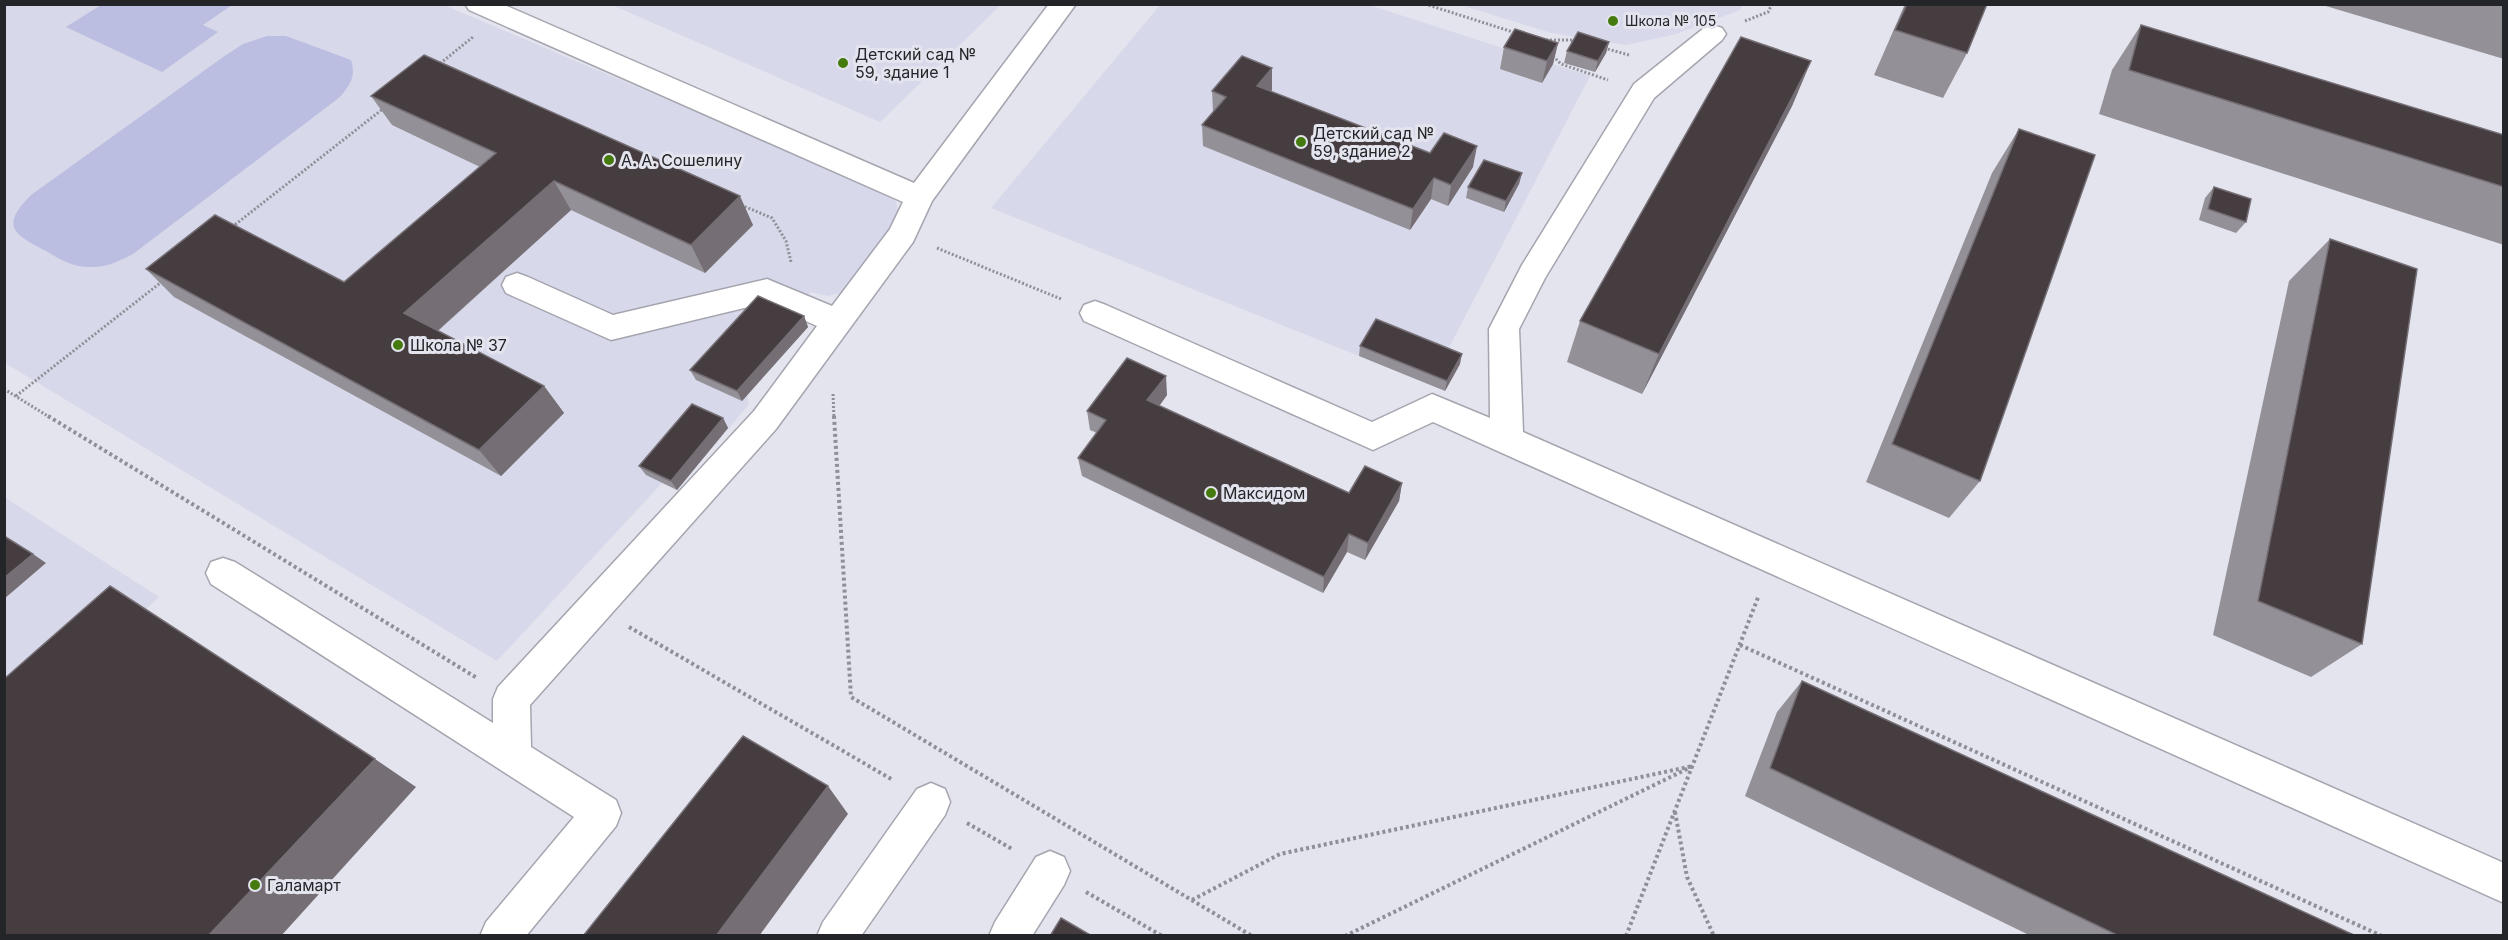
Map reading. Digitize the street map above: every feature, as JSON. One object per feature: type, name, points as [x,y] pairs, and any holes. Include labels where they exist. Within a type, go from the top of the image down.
[{"type":"lane","points":[[513,756],[512,699],[765,420],[903,234],[919,197],[1063,4]]},
{"type":"lane","points":[[479,18],[919,197]]},
{"type":"lane","points":[[1507,440],[1504,329],[1533,273],[1644,91],[1713,34]]},
{"type":"lane","points":[[518,285],[610,328],[768,291],[834,327]]},
{"type":"lane","points":[[1095,313],[1373,437],[1432,407],[2504,883]]},
{"type":"lane","points":[[223,573],[602,813],[500,936]]},
{"type":"lane","points":[[837,936],[931,802]]},
{"type":"lane","points":[[1009,936],[1050,871]]},
{"type":"path","points":[[1425,4],[1526,37]]},
{"type":"path","points":[[446,72],[435,67],[479,18]]},
{"type":"path","points":[[1538,40],[1571,38],[1582,42]]},
{"type":"path","points":[[1593,45],[1626,55],[1638,53]]},
{"type":"path","points":[[1545,48],[1561,64],[1644,91]]},
{"type":"path","points":[[231,228],[389,104]]},
{"type":"path","points":[[739,204],[772,218],[786,241],[794,271],[791,302]]},
{"type":"path","points":[[903,234],[1095,313]]},
{"type":"path","points":[[16,396],[165,279]]},
{"type":"path","points":[[834,327],[851,697],[1252,936]]},
{"type":"path","points":[[4,389],[512,699]]},
{"type":"path","points":[[1626,936],[1774,558]]},
{"type":"path","points":[[595,607],[1162,936]]},
{"type":"path","points":[[1740,645],[2382,936]]},
{"type":"path","points":[[1192,900],[1280,854],[1693,766]]},
{"type":"path","points":[[1345,936],[1693,766]]},
{"type":"path","points":[[1675,811],[1687,877],[1714,936]]},
{"type":"shaded area","name":"Школа № 37","points":[[4,5],[444,5],[887,193],[896,202],[899,215],[844,292],[827,296],[811,292],[788,318],[747,396],[749,404],[677,490],[662,483],[497,661],[5,363]]},
{"type":"shaded area","points":[[101,5],[232,5],[203,25],[218,32],[162,72],[66,27]]},
{"type":"shaded area","name":"Детский сад № 59, здание 1","points":[[612,5],[1001,5],[880,122]]},
{"type":"shaded area","name":"Детский сад № 59, здание 2","points":[[1160,5],[1369,5],[1590,76],[1444,357],[1375,330],[1359,356],[991,208]]},
{"type":"shaded area","name":"Школа № 105","points":[[1461,5],[1743,5],[1740,10],[1676,34],[1626,45],[1551,33]]},
{"type":"shaded area","points":[[267,36],[286,36],[351,60],[353,75],[350,84],[340,97],[133,254],[112,264],[77,266],[56,257],[19,234],[13,222],[21,206],[31,195],[226,55],[243,44]]},
{"type":"shaded area","points":[[4,497],[159,597],[5,736],[4,736]]},
{"type":"building","points":[[1907,4],[1987,4],[1967,53],[1895,30]]},
{"type":"building","points":[[2141,25],[2504,135],[2504,187],[2129,70]]},
{"type":"building","points":[[1515,29],[1558,43],[1547,61],[1504,47]]},
{"type":"building","points":[[1578,32],[1609,42],[1598,61],[1567,51]]},
{"type":"building","points":[[1741,37],[1811,61],[1659,354],[1580,321]]},
{"type":"building","points":[[424,55],[740,196],[691,245],[554,181],[404,313],[544,386],[479,450],[146,269],[215,215],[344,282],[496,153],[371,96]]},
{"type":"building","points":[[1242,56],[1272,68],[1257,86],[1430,153],[1444,133],[1477,146],[1451,185],[1434,178],[1413,209],[1202,125],[1226,97],[1212,91]]},
{"type":"building","points":[[2019,129],[2095,155],[1980,481],[1892,444]]},
{"type":"building","points":[[1484,160],[1522,173],[1506,201],[1468,187]]},
{"type":"building","points":[[2214,187],[2251,199],[2246,222],[2208,209]]},
{"type":"building","points":[[2330,239],[2417,269],[2362,644],[2258,601]]},
{"type":"building","points":[[758,296],[804,316],[737,391],[690,370]]},
{"type":"building","points":[[1376,319],[1462,354],[1447,381],[1360,346]]},
{"type":"building","name":"Максидом","points":[[1127,358],[1166,376],[1147,400],[1349,493],[1365,466],[1402,483],[1368,543],[1349,534],[1324,577],[1078,458],[1106,420],[1087,411]]},
{"type":"building","points":[[692,404],[723,418],[671,481],[639,466]]},
{"type":"building","points":[[4,536],[33,554],[4,578]]},
{"type":"building","points":[[110,586],[375,759],[208,936],[4,936],[4,679]]},
{"type":"building","points":[[1802,681],[2356,936],[2119,936],[1770,768]]},
{"type":"building","points":[[743,736],[828,786],[716,936],[583,936]]},
{"type":"building","points":[[1061,918],[1092,936],[1050,936]]},
{"type":"place","name":"Школа № 105","points":[[1613,21]]},
{"type":"place","name":"Детский сад № 59, здание 1","points":[[843,63]]},
{"type":"place","name":"Детский сад № 59, здание 2","points":[[1301,142]]},
{"type":"place","name":"А. А. Сошелину","points":[[609,160]]},
{"type":"place","name":"Школа № 37","points":[[398,345]]},
{"type":"place","name":"Максидом","points":[[1211,493]]},
{"type":"place","name":"Галамарт","points":[[255,885]]}]
